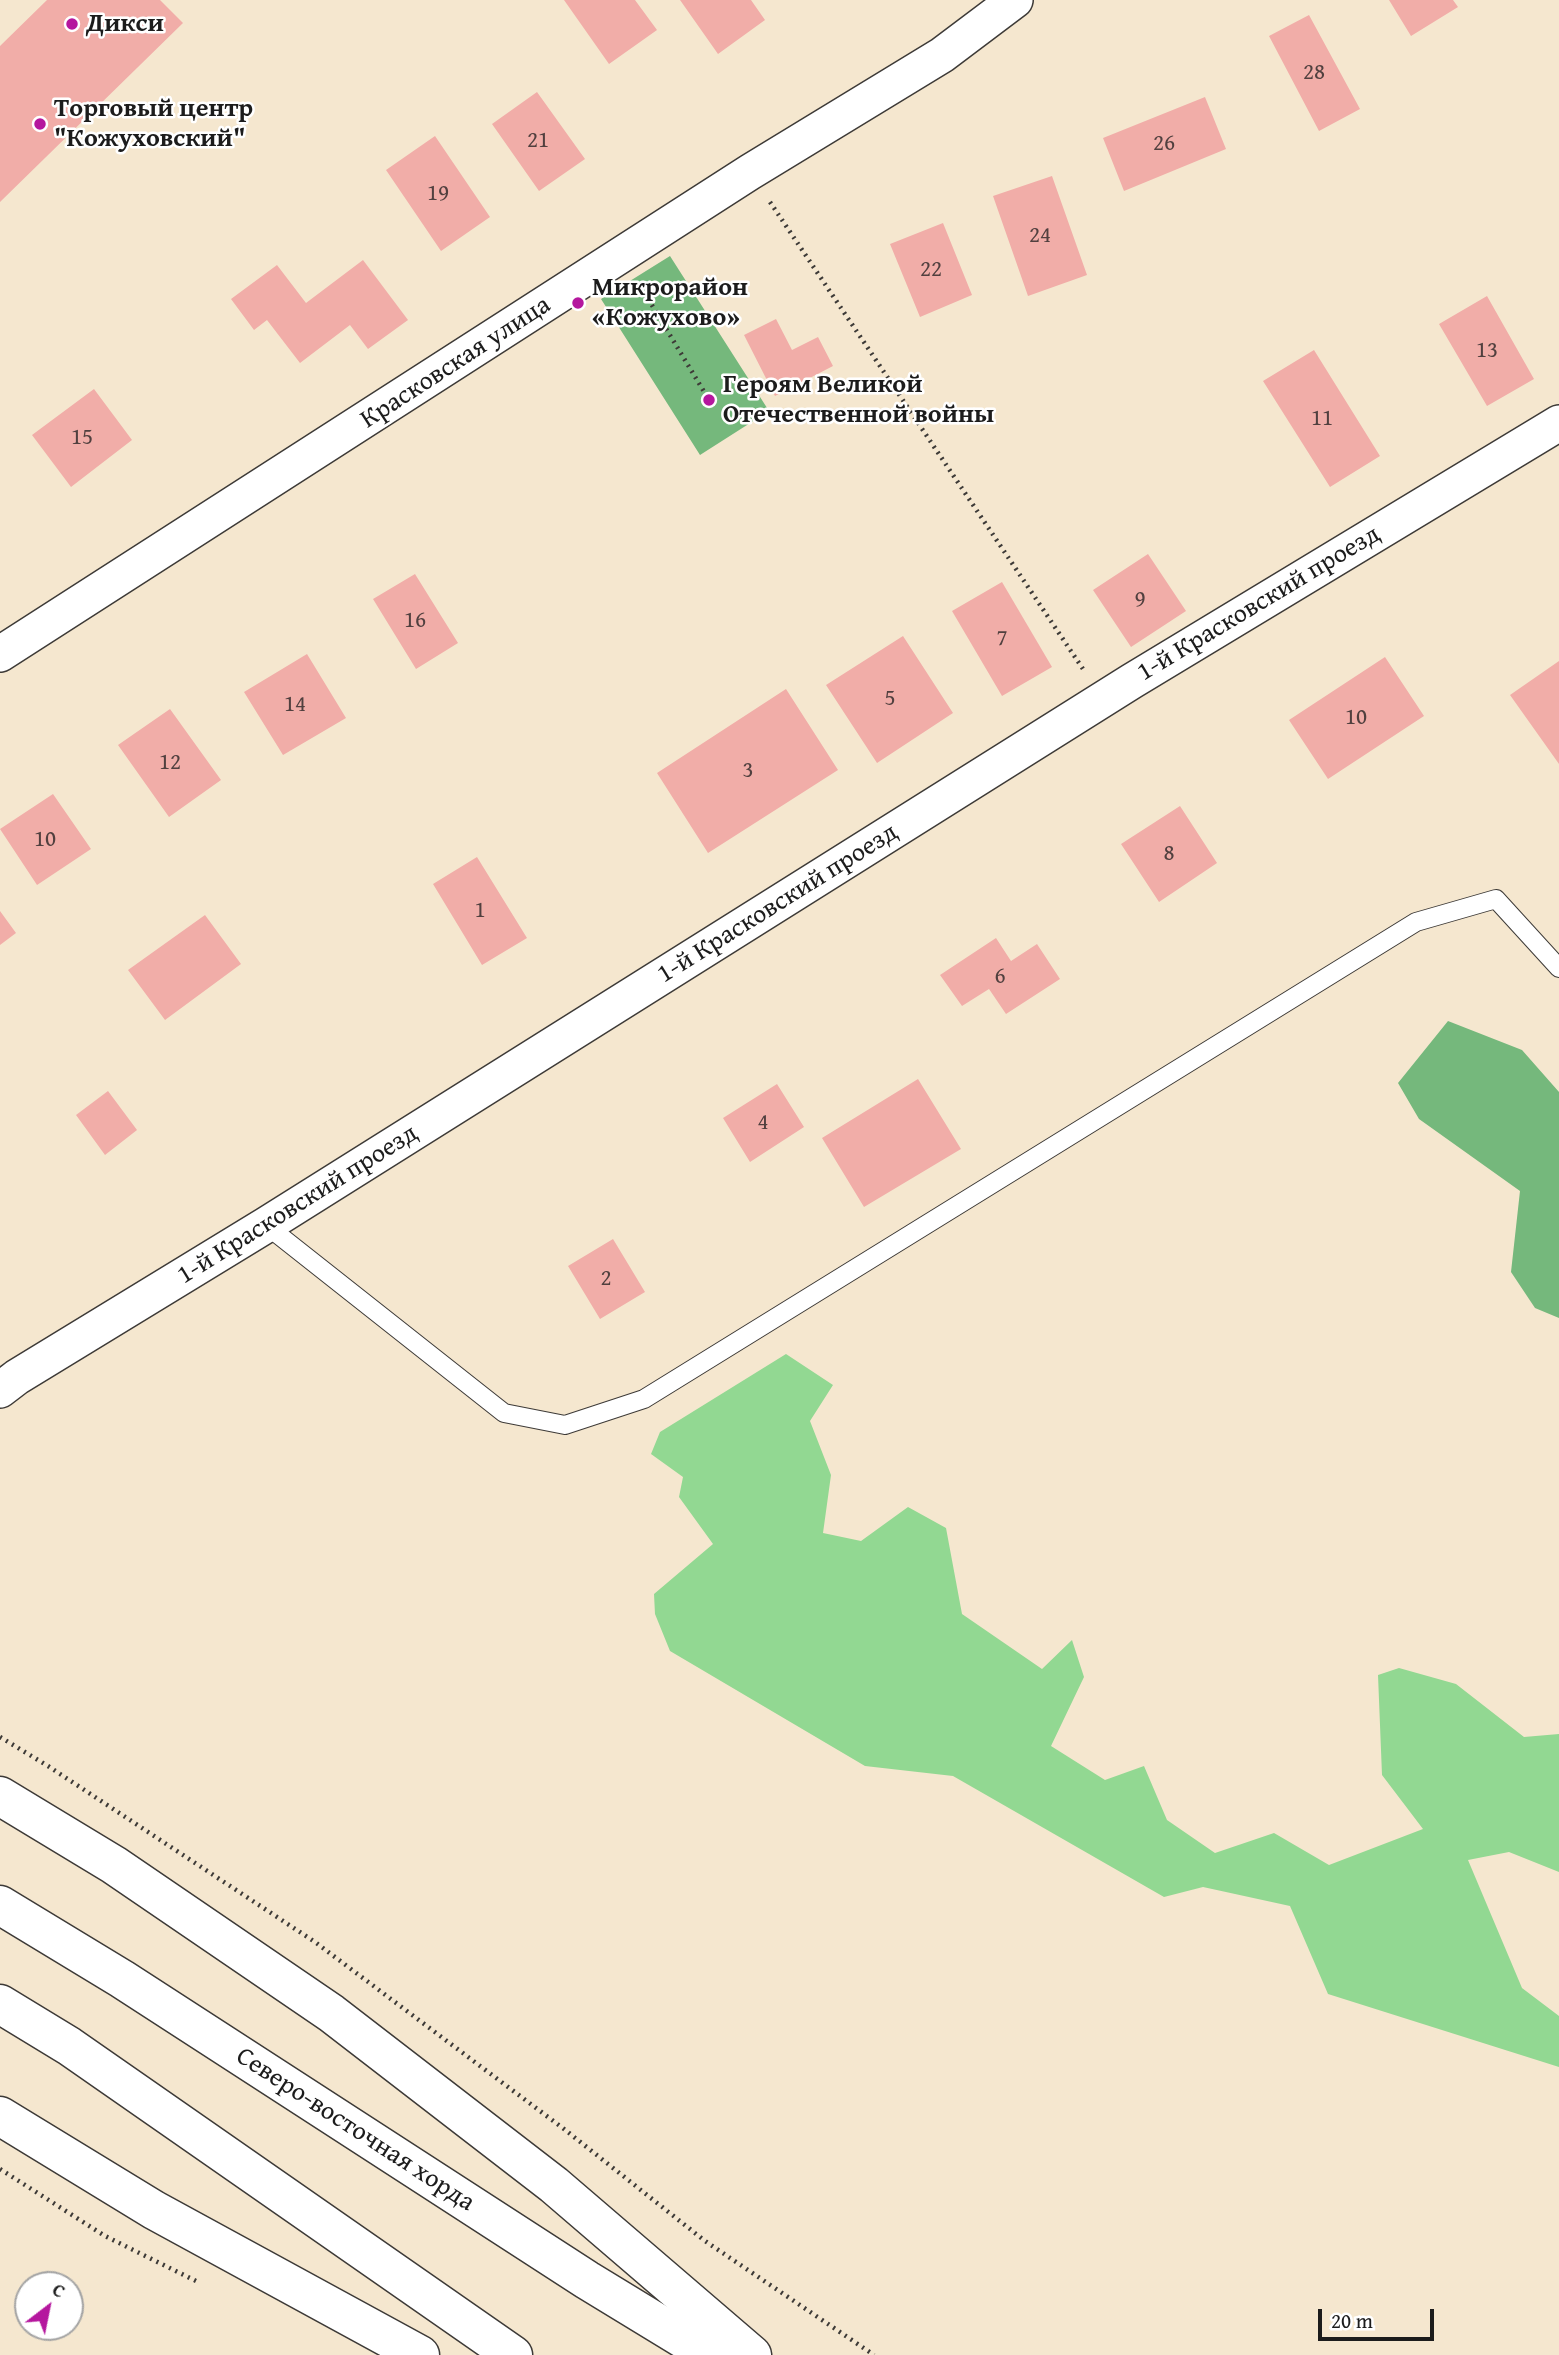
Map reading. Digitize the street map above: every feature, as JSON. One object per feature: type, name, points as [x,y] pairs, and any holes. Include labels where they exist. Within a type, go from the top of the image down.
[{"type":"main road","points":[[0,1796],[114,1865],[331,2013],[554,2185],[752,2355]]},
{"type":"main road","name":"Северо-восточная хорда","points":[[0,1905],[122,1979],[587,2280],[710,2355]]},
{"type":"main road","points":[[0,2004],[69,2046],[513,2355]]},
{"type":"main road","points":[[0,2116],[154,2210],[420,2355]]},
{"type":"street","name":"Красковская улица","points":[[0,654],[750,172],[942,55],[1015,0]]},
{"type":"street","name":"1-й Красковский проезд","points":[[0,1390],[17,1377],[266,1226],[1104,699],[1559,422]]},
{"type":"lane","points":[[266,1226],[504,1413],[565,1425],[644,1399],[1416,922],[1496,900],[1559,968]]},
{"type":"path","points":[[750,172],[1104,699]]},
{"type":"path","points":[[635,278],[709,400]]},
{"type":"path","points":[[0,1737],[315,1942],[564,2129],[705,2241],[874,2355]]},
{"type":"green space","points":[[670,256],[769,411],[700,455],[601,299]]},
{"type":"green space","points":[[1448,1021],[1522,1050],[1559,1092],[1559,1318],[1535,1308],[1511,1272],[1520,1191],[1419,1119],[1398,1083]]},
{"type":"green space","points":[[786,1354],[833,1385],[810,1421],[831,1475],[823,1533],[861,1541],[908,1507],[946,1528],[962,1614],[1042,1669],[1072,1640],[1084,1677],[1051,1746],[1105,1780],[1144,1766],[1167,1820],[1215,1853],[1274,1833],[1329,1865],[1423,1829],[1382,1775],[1378,1675],[1399,1668],[1456,1684],[1524,1737],[1559,1734],[1559,1872],[1509,1852],[1468,1860],[1522,1988],[1559,2016],[1559,2067],[1328,1994],[1290,1906],[1203,1887],[1164,1897],[953,1776],[865,1766],[670,1651],[655,1614],[654,1594],[713,1544],[679,1497],[683,1477],[651,1454],[660,1432]]},
{"type":"building","name":"Торговый центр \"Кожуховский\"","points":[[47,0],[160,0],[183,23],[0,202],[0,46]]},
{"type":"building","points":[[564,0],[635,0],[657,30],[609,64]]},
{"type":"building","points":[[680,0],[751,0],[765,20],[718,54]]},
{"type":"building","points":[[1389,0],[1453,0],[1458,7],[1411,36]]},
{"type":"building","points":[[1309,15],[1360,109],[1319,131],[1269,36]]},
{"type":"building","points":[[537,92],[585,159],[539,191],[492,124]]},
{"type":"building","points":[[1205,97],[1226,149],[1124,191],[1103,138]]},
{"type":"building","points":[[435,136],[490,217],[441,251],[386,170]]},
{"type":"building","points":[[1052,176],[1087,275],[1028,296],[993,196]]},
{"type":"building","points":[[943,223],[972,295],[920,317],[890,244]]},
{"type":"building","points":[[363,260],[408,320],[368,349],[350,325],[300,363],[267,320],[254,330],[231,299],[277,265],[306,303]]},
{"type":"building","points":[[1487,296],[1534,379],[1487,406],[1439,324]]},
{"type":"building","points":[[776,319],[792,350],[818,337],[833,366],[775,396],[744,335]]},
{"type":"building","points":[[1314,350],[1380,456],[1330,487],[1263,381]]},
{"type":"building","points":[[94,389],[132,440],[71,487],[32,435]]},
{"type":"building","points":[[1148,554],[1186,611],[1131,647],[1093,590]]},
{"type":"building","points":[[415,574],[458,643],[416,669],[373,599]]},
{"type":"building","points":[[1002,582],[1052,667],[1002,696],[952,611]]},
{"type":"building","points":[[903,636],[953,713],[877,763],[826,685]]},
{"type":"building","points":[[307,654],[346,718],[283,755],[244,692]]},
{"type":"building","points":[[1385,657],[1424,716],[1328,779],[1289,720]]},
{"type":"building","points":[[1559,661],[1559,764],[1510,695]]},
{"type":"building","points":[[786,689],[838,770],[708,853],[657,773]]},
{"type":"building","points":[[170,709],[221,780],[169,817],[118,745]]},
{"type":"building","points":[[53,794],[91,849],[37,885],[0,829]]},
{"type":"building","points":[[1180,806],[1217,863],[1159,902],[1121,844]]},
{"type":"building","points":[[477,857],[527,938],[482,965],[433,884]]},
{"type":"building","points":[[0,911],[16,933],[0,945]]},
{"type":"building","points":[[205,915],[241,964],[165,1020],[128,970]]},
{"type":"building","points":[[996,938],[1011,961],[1037,944],[1060,979],[1006,1014],[989,989],[962,1006],[940,975]]},
{"type":"building","points":[[918,1079],[961,1149],[864,1207],[822,1138]]},
{"type":"building","points":[[777,1084],[804,1127],[750,1162],[723,1118]]},
{"type":"building","points":[[108,1091],[137,1130],[105,1155],[76,1115]]},
{"type":"building","points":[[613,1239],[645,1292],[600,1319],[568,1266]]},
{"type":"place","name":"Дикси","points":[[72,24]]},
{"type":"place","name":"Торговый центр \"Кожуховский\"","points":[[40,124]]},
{"type":"place","name":"Микрорайон «Кожухово»","points":[[578,303]]},
{"type":"place","name":"Героям Великой Отечественной войны","points":[[709,400]]}]
